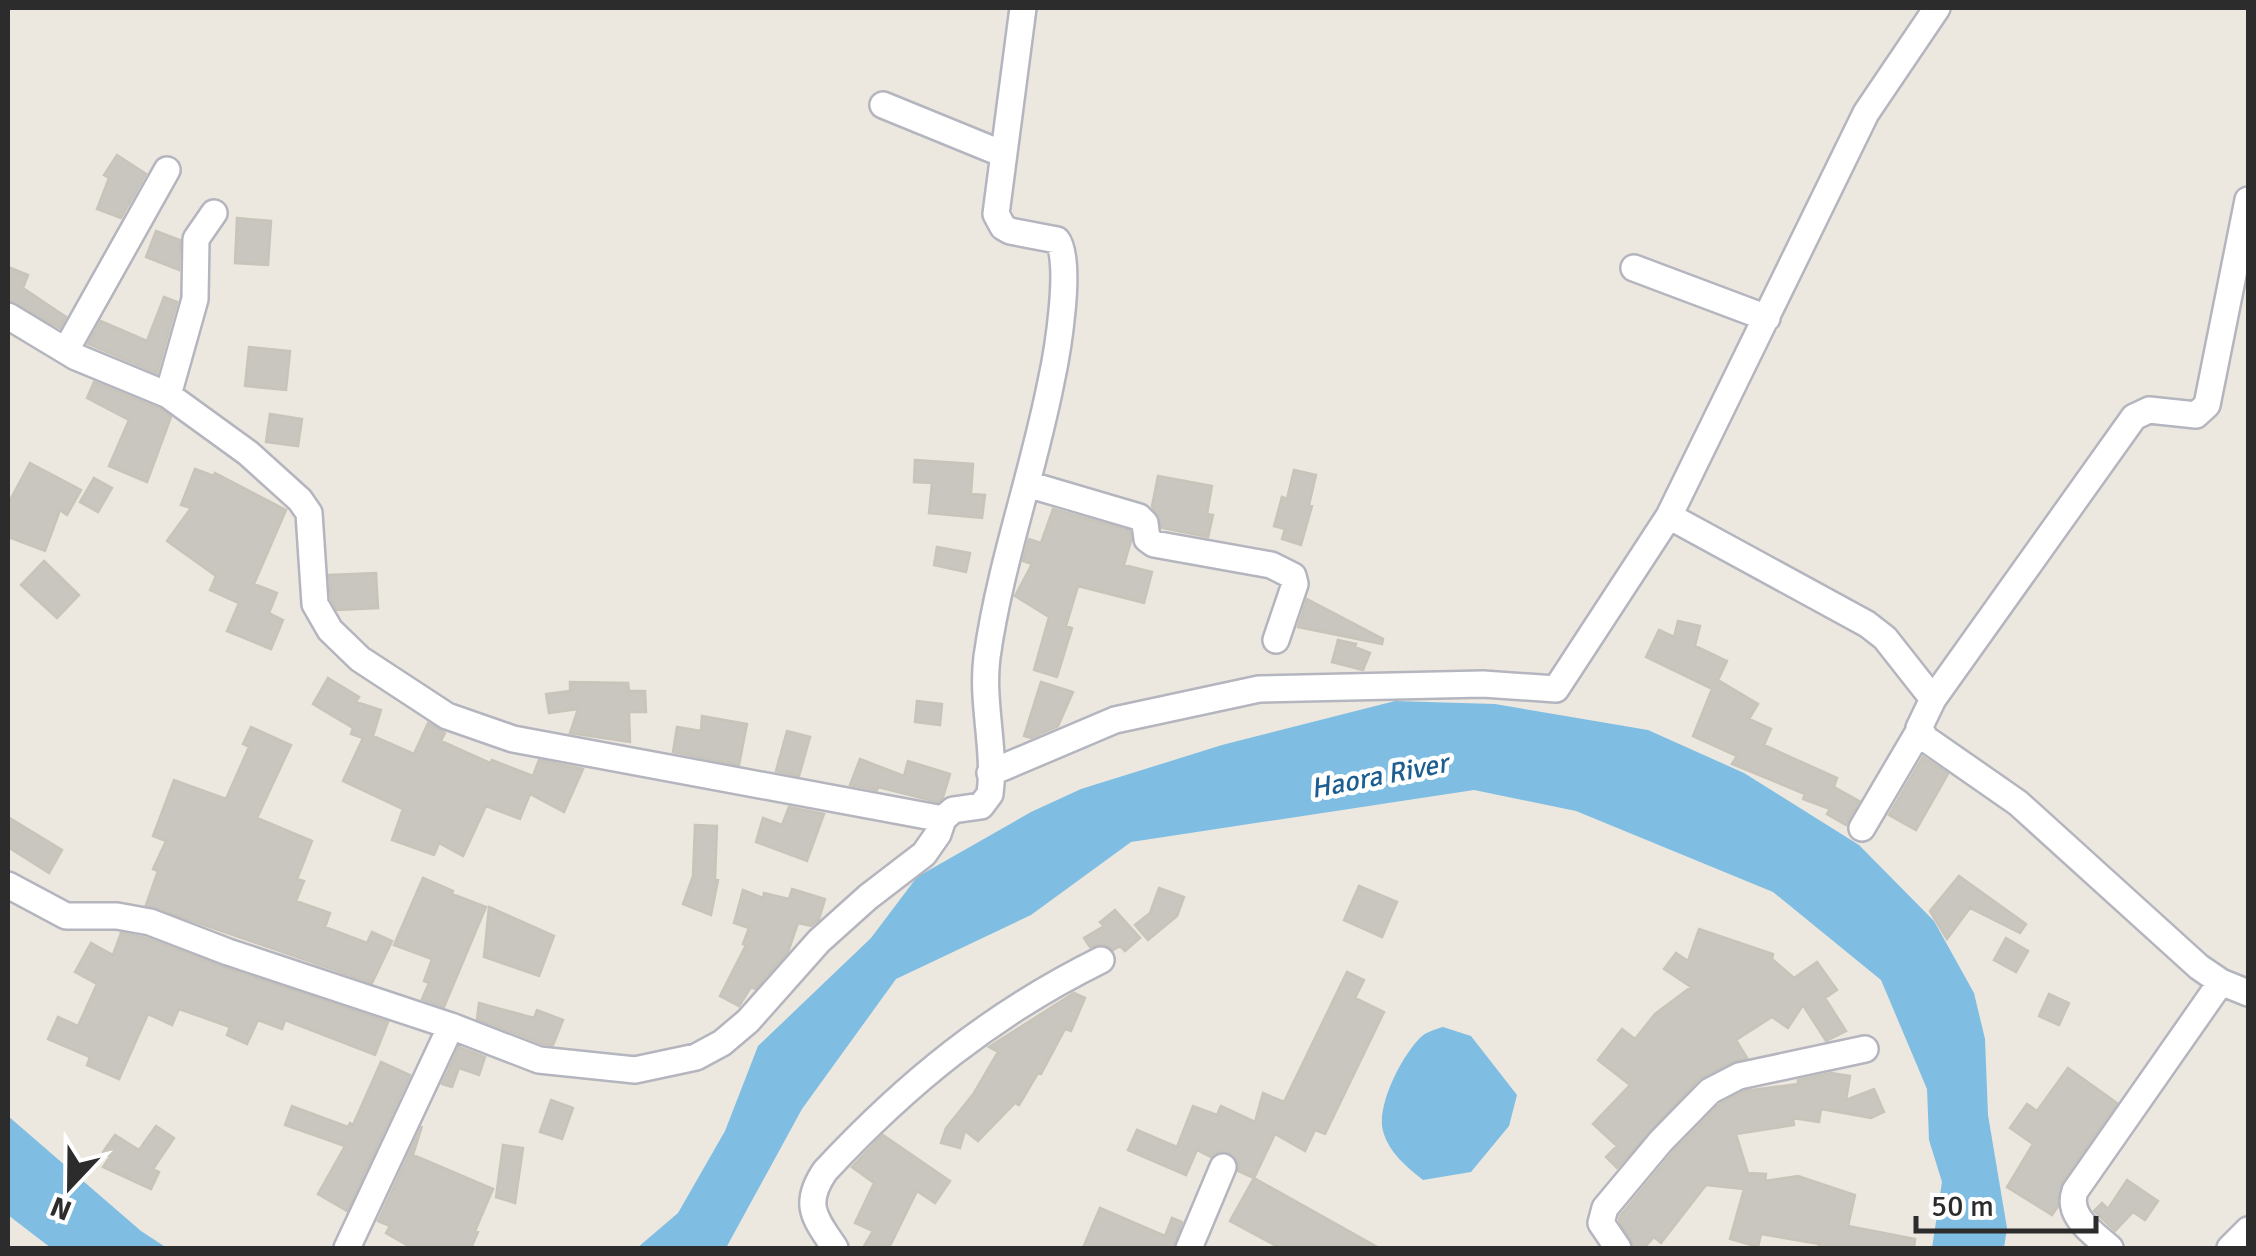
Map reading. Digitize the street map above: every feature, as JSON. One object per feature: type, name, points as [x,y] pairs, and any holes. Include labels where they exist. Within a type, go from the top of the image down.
[{"type":"street","points":[[8,885],[66,916],[117,916],[150,922],[539,1060],[586,1068],[635,1070],[696,1057],[722,1044],[748,1021],[819,941],[924,854],[953,810],[965,811],[985,803],[991,789],[986,662],[1058,346],[1064,252],[1054,238],[1010,230],[999,222],[996,207],[1023,8]]},
{"type":"street","points":[[990,772],[1115,720],[1259,689],[1483,684],[1556,689],[1669,516],[1866,113],[1937,8]]},
{"type":"street","points":[[882,104],[1003,154]]},
{"type":"street","points":[[66,350],[167,170]]},
{"type":"street","points":[[1862,828],[1919,731],[1933,698],[2134,417],[2148,410],[2196,415],[2207,405],[2248,200]]},
{"type":"street","points":[[168,395],[195,299],[196,240],[214,213]]},
{"type":"street","points":[[1634,268],[1767,318]]},
{"type":"street","points":[[8,316],[66,350],[168,395],[248,453],[300,500],[308,513],[315,604],[330,630],[360,658],[447,716],[513,739],[944,820]]},
{"type":"street","points":[[1028,484],[1139,517],[1145,523],[1147,539],[1154,544],[1271,564],[1287,572],[1296,584],[1276,640]]},
{"type":"street","points":[[1669,516],[1867,624],[1885,638],[1933,698]]},
{"type":"street","points":[[1919,731],[2018,803],[2166,939],[2221,982],[2248,992]]},
{"type":"street","points":[[834,1248],[812,1208],[816,1184],[825,1170],[915,1080],[983,1030],[1101,960]]},
{"type":"street","points":[[2110,1248],[2083,1224],[2074,1210],[2071,1201],[2075,1191],[2221,982]]},
{"type":"street","points":[[347,1248],[451,1026]]},
{"type":"street","points":[[1618,1248],[1601,1223],[1605,1208],[1661,1140],[1710,1091],[1739,1076],[1866,1049]]},
{"type":"street","points":[[1190,1248],[1222,1166]]},
{"type":"street","points":[[2230,1248],[2248,1230]]},
{"type":"water","name":"Haora River","points":[[1395,701],[1495,704],[1648,730],[1744,773],[1859,845],[1934,921],[1974,993],[1985,1039],[1988,1115],[2007,1228],[2004,1248],[1932,1248],[1942,1182],[1929,1140],[1927,1089],[1881,980],[1773,892],[1576,811],[1474,790],[1131,842],[1031,915],[896,979],[802,1109],[726,1248],[637,1248],[678,1213],[725,1131],[758,1046],[871,938],[917,877],[1031,812],[1081,789],[1222,745]]},
{"type":"water","points":[[1443,1027],[1471,1036],[1517,1095],[1509,1126],[1471,1172],[1423,1180],[1390,1146],[1383,1131],[1383,1108],[1392,1081],[1414,1045],[1426,1034]]},
{"type":"water","points":[[8,1116],[141,1231],[167,1248],[51,1248],[8,1215]]},
{"type":"building","points":[[117,155],[146,174],[121,218],[97,209],[109,178],[104,175]]},
{"type":"building","points":[[237,218],[271,221],[268,265],[235,263]]},
{"type":"building","points":[[156,231],[180,240],[179,270],[146,257]]},
{"type":"building","points":[[8,267],[28,275],[23,288],[66,317],[60,328],[8,300]]},
{"type":"building","points":[[164,297],[177,302],[157,373],[88,344],[101,321],[147,341]]},
{"type":"building","points":[[249,347],[290,351],[286,390],[245,386]]},
{"type":"building","points":[[94,382],[171,417],[147,482],[109,466],[129,420],[87,398]]},
{"type":"building","points":[[270,414],[302,419],[298,446],[266,442]]},
{"type":"building","points":[[915,460],[973,464],[971,494],[985,495],[982,518],[929,513],[932,483],[914,482]]},
{"type":"building","points":[[30,463],[81,490],[67,515],[60,510],[45,551],[8,537],[8,504]]},
{"type":"building","points":[[195,469],[214,476],[215,473],[286,510],[254,584],[277,593],[269,613],[283,620],[271,649],[227,631],[239,603],[210,590],[216,576],[167,541],[191,508],[181,505]]},
{"type":"building","points":[[1294,470],[1316,475],[1301,545],[1282,539],[1285,529],[1274,526],[1282,497],[1287,499]]},
{"type":"building","points":[[1158,476],[1212,486],[1207,514],[1213,515],[1208,537],[1162,528],[1152,506]]},
{"type":"building","points":[[94,478],[112,488],[98,512],[80,502]]},
{"type":"building","points":[[1053,509],[1130,531],[1124,565],[1152,572],[1144,603],[1078,586],[1066,626],[1072,628],[1057,677],[1034,670],[1049,617],[1015,596],[1032,564],[1023,561],[1029,539],[1041,543]]},
{"type":"building","points":[[937,547],[970,553],[966,572],[934,565]]},
{"type":"building","points":[[44,561],[79,595],[57,618],[21,585]]},
{"type":"building","points":[[376,573],[378,608],[337,610],[331,599],[329,575]]},
{"type":"building","points":[[1307,599],[1383,639],[1382,644],[1298,627]]},
{"type":"building","points":[[1678,621],[1700,626],[1695,646],[1727,661],[1718,680],[1758,704],[1749,719],[1771,729],[1764,745],[1837,778],[1834,787],[1859,801],[1846,825],[1827,814],[1830,809],[1803,799],[1805,794],[1732,764],[1737,756],[1693,736],[1712,689],[1646,657],[1659,630],[1674,637]]},
{"type":"building","points":[[1338,640],[1356,644],[1355,647],[1370,653],[1363,670],[1332,662]]},
{"type":"building","points":[[328,678],[359,697],[356,702],[381,710],[373,736],[414,754],[428,723],[445,733],[441,741],[490,763],[492,760],[533,776],[539,760],[583,769],[564,812],[530,794],[520,819],[486,806],[463,856],[439,843],[434,855],[392,840],[403,809],[343,781],[363,738],[351,734],[353,728],[313,704]]},
{"type":"building","points":[[570,682],[628,683],[629,691],[645,691],[646,712],[629,712],[630,742],[570,733],[578,709],[549,713],[546,694],[570,691]]},
{"type":"building","points":[[1041,682],[1073,692],[1058,726],[1031,738],[1024,736]]},
{"type":"building","points":[[917,701],[942,704],[940,725],[915,722]]},
{"type":"building","points":[[702,716],[747,724],[739,765],[673,752],[677,727],[701,731]]},
{"type":"building","points":[[251,727],[291,745],[257,818],[312,841],[297,879],[304,881],[296,901],[330,913],[325,927],[367,943],[372,932],[392,941],[372,983],[146,905],[158,871],[153,869],[166,841],[153,836],[174,780],[226,799],[249,747],[243,744]]},
{"type":"building","points":[[787,731],[810,737],[799,776],[776,771]]},
{"type":"building","points":[[1923,757],[1948,774],[1916,830],[1889,815]]},
{"type":"building","points":[[860,759],[904,776],[908,761],[950,774],[943,797],[938,802],[878,787],[877,790],[850,785]]},
{"type":"building","points":[[789,807],[824,814],[807,861],[756,842],[763,818],[782,825]]},
{"type":"building","points":[[8,817],[62,850],[49,873],[8,847]]},
{"type":"building","points":[[695,825],[717,826],[718,880],[711,915],[683,904],[693,876]]},
{"type":"building","points":[[1959,876],[2026,924],[2020,933],[1970,908],[1947,939],[1930,911]]},
{"type":"building","points":[[423,878],[486,907],[444,1007],[422,999],[432,959],[394,945]]},
{"type":"building","points":[[1359,886],[1397,902],[1382,937],[1344,920]]},
{"type":"building","points":[[1159,888],[1184,897],[1177,916],[1148,940],[1135,925],[1150,913]]},
{"type":"building","points":[[792,889],[825,899],[819,919],[811,926],[798,923],[788,952],[755,989],[751,987],[739,1006],[720,996],[746,945],[743,944],[749,928],[734,923],[743,890],[763,898],[764,893],[789,899]]},
{"type":"building","points":[[489,907],[554,936],[539,976],[484,957]]},
{"type":"building","points":[[1115,910],[1140,938],[1125,951],[1120,946],[1113,950],[1103,944],[1090,947],[1084,938],[1104,926],[1100,922]]},
{"type":"building","points":[[1699,929],[1773,954],[1772,959],[1794,978],[1817,962],[1837,990],[1825,998],[1846,1031],[1826,1041],[1803,1005],[1788,1028],[1772,1017],[1736,1040],[1747,1058],[1699,1079],[1617,1168],[1606,1157],[1617,1146],[1593,1124],[1630,1085],[1598,1060],[1622,1029],[1635,1039],[1655,1014],[1691,987],[1664,969],[1676,953],[1688,961]]},
{"type":"building","points":[[121,933],[146,938],[388,1022],[375,1055],[285,1020],[282,1029],[258,1020],[247,1044],[227,1035],[230,1027],[179,1009],[172,1025],[148,1014],[119,1079],[87,1065],[90,1057],[48,1039],[58,1017],[78,1026],[97,984],[75,972],[91,943],[113,955]]},
{"type":"building","points":[[2006,938],[2028,951],[2016,972],[1994,960]]},
{"type":"building","points":[[1347,972],[1364,980],[1355,998],[1384,1012],[1325,1134],[1315,1130],[1305,1151],[1275,1134],[1254,1178],[1238,1171],[1236,1158],[1228,1152],[1220,1151],[1211,1157],[1197,1150],[1186,1175],[1128,1150],[1137,1130],[1177,1147],[1193,1106],[1217,1115],[1221,1106],[1255,1122],[1263,1093],[1284,1102]]},
{"type":"building","points":[[1074,993],[1085,998],[1071,1031],[1065,1029],[1019,1105],[1015,1103],[978,1141],[965,1131],[960,1148],[941,1143],[946,1128],[974,1093],[998,1052],[989,1047]]},
{"type":"building","points":[[2049,994],[2069,1003],[2059,1025],[2039,1016]]},
{"type":"building","points":[[479,1003],[534,1018],[537,1010],[563,1020],[553,1045],[543,1044],[477,1019]]},
{"type":"building","points":[[459,1047],[485,1057],[479,1075],[459,1068],[452,1087],[442,1084]]},
{"type":"building","points":[[381,1062],[410,1075],[347,1211],[318,1194],[345,1146],[285,1125],[292,1106],[348,1127],[353,1125]]},
{"type":"building","points":[[2068,1068],[2117,1103],[2062,1182],[2058,1206],[2052,1215],[2007,1187],[2033,1144],[2010,1128],[2027,1104],[2037,1111]]},
{"type":"building","points":[[1831,1073],[1850,1076],[1846,1100],[1874,1089],[1884,1112],[1871,1118],[1821,1109],[1819,1122],[1793,1118],[1794,1125],[1736,1134],[1748,1173],[1766,1174],[1765,1181],[1798,1176],[1855,1195],[1848,1226],[1915,1239],[1914,1248],[1818,1248],[1819,1244],[1761,1234],[1758,1247],[1730,1239],[1744,1189],[1706,1185],[1661,1243],[1654,1237],[1644,1248],[1634,1248],[1620,1216],[1673,1152],[1720,1104],[1745,1091],[1798,1084],[1798,1080]]},
{"type":"building","points":[[551,1100],[573,1108],[562,1139],[540,1132]]},
{"type":"building","points":[[156,1126],[174,1138],[153,1169],[159,1172],[151,1189],[103,1167],[110,1157],[103,1152],[115,1135],[139,1150]]},
{"type":"building","points":[[422,1126],[413,1155],[493,1189],[471,1248],[412,1248],[386,1233],[390,1226],[378,1221]]},
{"type":"building","points":[[883,1135],[950,1181],[935,1203],[917,1191],[889,1248],[863,1248],[873,1231],[855,1223],[874,1183],[852,1167]]},
{"type":"building","points":[[503,1145],[523,1148],[515,1203],[496,1197]]},
{"type":"building","points":[[1254,1178],[1379,1248],[1280,1248],[1230,1221]]},
{"type":"building","points":[[2127,1180],[2158,1201],[2145,1220],[2133,1212],[2115,1231],[2094,1211],[2102,1203],[2108,1209]]},
{"type":"building","points":[[1100,1208],[1165,1236],[1172,1218],[1182,1222],[1173,1248],[1083,1248]]}]
